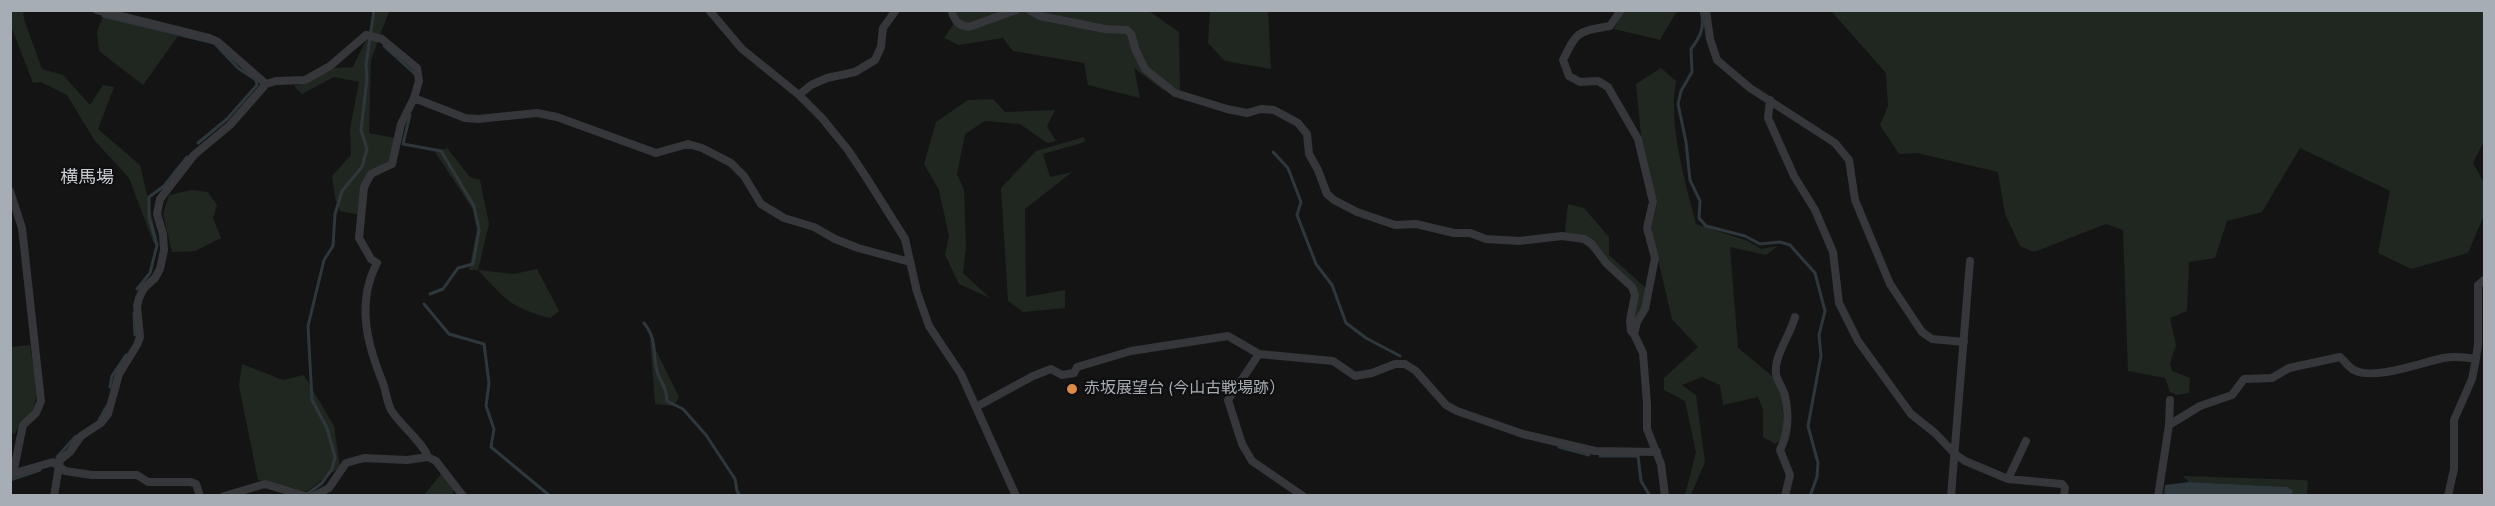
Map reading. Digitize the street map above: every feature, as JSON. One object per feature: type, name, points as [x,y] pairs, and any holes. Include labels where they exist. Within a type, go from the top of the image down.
[{"type":"street","points":[[97,10],[209,38],[218,42],[266,84]]},
{"type":"street","points":[[708,10],[742,49],[799,95],[848,150],[905,239],[917,292],[929,326],[962,374],[1016,495]]},
{"type":"street","points":[[799,95],[811,85],[827,78],[855,72],[875,60],[881,47],[884,28],[896,10]]},
{"type":"street","points":[[951,10],[955,21],[961,26],[969,27],[1016,10]]},
{"type":"street","points":[[1029,10],[1040,16],[1105,29],[1127,30],[1131,34],[1145,69],[1175,93],[1247,113],[1262,109],[1274,110],[1298,123],[1307,134],[1309,154],[1327,194],[1357,212],[1395,225],[1416,224],[1454,233],[1470,233],[1479,238],[1519,241],[1562,236],[1584,239],[1592,244],[1606,263],[1632,287],[1635,295],[1630,321],[1631,331],[1643,353],[1647,429],[1658,452],[1665,495]]},
{"type":"street","points":[[1621,10],[1610,26],[1581,32],[1573,41],[1563,60],[1569,76],[1580,82],[1598,81],[1608,87],[1638,139],[1641,149],[1653,202],[1647,228],[1655,258],[1645,309],[1637,322],[1634,334]]},
{"type":"street","points":[[1706,10],[1716,60],[1750,88],[1835,144],[1848,160],[1855,200],[1890,284],[1922,332],[1932,339],[1964,342]]},
{"type":"street","points":[[54,495],[58,465],[81,436],[101,423],[108,414],[119,374],[140,337],[137,306],[139,298],[144,288],[155,278],[160,269],[164,250],[163,234],[157,214],[160,199],[194,155],[231,125],[266,84],[276,81],[305,80],[330,66],[371,36],[382,39],[417,68],[419,81],[414,98],[401,124],[392,164],[371,174],[364,187],[359,238],[371,259],[377,263],[372,272],[364,312],[376,367],[390,408],[428,457],[436,461],[463,495]]},
{"type":"street","points":[[414,98],[465,118],[477,119],[529,113],[557,117],[656,153],[688,144],[702,148],[731,163],[744,176],[761,204],[784,218],[814,227],[858,248],[910,262]]},
{"type":"street","points":[[1770,100],[1768,118],[1794,176],[1815,210],[1836,260],[1835,288],[1844,313],[1858,341],[1911,414],[1935,433],[1954,454],[2008,479],[2062,484],[2065,488],[2064,495]]},
{"type":"street","points":[[10,191],[22,228],[41,401],[36,413],[23,425],[12,474],[53,462],[65,471],[92,475],[137,475],[148,482],[190,482],[196,484],[200,495]]},
{"type":"street","points":[[1951,495],[1970,261]]},
{"type":"street","points":[[2448,495],[2454,469],[2454,420],[2472,379],[2478,344],[2478,285],[2484,280]]},
{"type":"street","points":[[1785,495],[1790,475],[1780,450],[1787,436],[1785,396],[1776,374],[1778,354],[1791,333],[1795,317]]},
{"type":"street","points":[[976,407],[1033,376],[1051,369],[1062,375],[1074,373],[1077,367],[1131,351],[1228,336],[1259,354],[1333,361],[1355,376],[1372,373],[1395,364],[1405,364],[1416,371],[1446,405],[1468,415],[1523,434],[1595,451],[1658,452]]},
{"type":"street","points":[[1259,354],[1228,400],[1242,444],[1252,462],[1303,495]]},
{"type":"street","points":[[2169,425],[2200,406],[2232,395],[2244,379],[2272,378],[2289,368],[2316,362],[2340,357],[2355,371],[2365,372],[2417,367],[2442,358],[2476,359]]},
{"type":"street","points":[[2158,495],[2169,425],[2169,400]]},
{"type":"street","points":[[2008,479],[2025,441]]},
{"type":"street","points":[[313,495],[328,488],[346,463],[364,458],[407,460],[428,457]]},
{"type":"street","points":[[224,495],[266,484],[303,495]]},
{"type":"shaded area","points":[[11,10],[23,11],[42,69],[63,75],[90,105],[103,85],[114,87],[98,129],[140,165],[157,238],[154,244],[129,178],[95,141],[67,95],[41,82],[33,83],[11,26]]},
{"type":"shaded area","points":[[376,11],[389,11],[371,60],[369,133],[395,138],[391,160],[369,172],[360,215],[340,211],[332,176],[351,155],[350,129],[359,82],[334,77],[302,94],[294,86],[312,80],[332,68],[353,67]]},
{"type":"shaded area","points":[[955,11],[1149,11],[1179,32],[1180,91],[1163,90],[1134,68],[1140,98],[1088,85],[1084,63],[1013,51],[1003,38],[959,45],[944,38],[958,18]]},
{"type":"shaded area","points":[[1210,11],[1268,11],[1271,69],[1225,61],[1208,43]]},
{"type":"shaded area","points":[[1624,11],[1677,11],[1660,40],[1614,29]]},
{"type":"shaded area","points":[[1831,11],[2484,11],[2484,141],[2473,163],[2484,183],[2484,215],[2468,253],[2411,269],[2378,253],[2390,191],[2300,148],[2262,212],[2227,221],[2215,258],[2189,262],[2187,311],[2170,318],[2176,345],[2170,363],[2172,371],[2190,378],[2189,393],[2177,395],[2170,392],[2165,378],[2128,371],[2123,230],[2106,224],[2034,252],[2020,246],[2005,214],[1998,172],[1917,153],[1899,154],[1880,125],[1888,106],[1886,73]]},
{"type":"shaded area","points":[[103,17],[178,36],[143,85],[99,51],[97,31]]},
{"type":"shaded area","points":[[1661,68],[1676,81],[1674,116],[1676,134],[1696,224],[1748,241],[1761,249],[1778,246],[1766,255],[1730,247],[1738,348],[1776,379],[1782,397],[1784,437],[1775,444],[1763,437],[1763,410],[1758,397],[1723,405],[1720,385],[1702,377],[1682,385],[1696,395],[1705,462],[1691,495],[1685,495],[1696,452],[1685,401],[1664,390],[1664,378],[1698,347],[1672,319],[1651,229],[1657,204],[1641,134],[1636,84]]},
{"type":"shaded area","points":[[993,99],[1005,112],[1055,110],[1047,126],[1056,141],[1047,143],[1020,124],[985,121],[965,134],[957,174],[964,190],[966,248],[963,273],[990,298],[959,284],[945,255],[949,236],[939,190],[924,164],[936,122],[968,100]]},
{"type":"shaded area","points":[[1084,137],[1085,142],[1043,154],[1050,177],[1072,172],[1025,209],[1026,297],[1065,290],[1065,308],[1023,312],[1008,301],[1001,188],[1036,151]]},
{"type":"shaded area","points":[[447,148],[470,177],[480,180],[489,224],[478,270],[469,270],[477,228],[472,208],[435,152]]},
{"type":"shaded area","points":[[192,190],[208,192],[217,205],[213,218],[221,238],[195,251],[172,252],[163,214],[169,195]]},
{"type":"shaded area","points":[[1568,204],[1584,208],[1609,237],[1609,255],[1646,288],[1643,308],[1634,319],[1626,318],[1632,292],[1585,244],[1565,231]]},
{"type":"shaded area","points":[[537,269],[559,311],[550,318],[517,306],[502,295],[478,270],[514,274]]},
{"type":"shaded area","points":[[650,338],[679,397],[674,406],[655,404]]},
{"type":"shaded area","points":[[30,345],[36,389],[35,406],[15,434],[11,433],[11,347]]},
{"type":"shaded area","points":[[242,364],[283,380],[304,375],[334,426],[340,467],[306,492],[258,480],[239,386]]},
{"type":"shaded area","points":[[441,474],[453,489],[453,495],[424,495]]},
{"type":"shaded area","points":[[2183,476],[2304,480],[2308,481],[2307,495],[2292,495],[2293,490],[2287,487],[2189,482]]},
{"type":"shaded area","points":[[2189,482],[2287,487],[2293,490],[2292,496],[2164,495],[2165,485]]},
{"type":"waterway","points":[[307,494],[322,483],[332,469],[335,457],[327,428],[312,400],[308,326],[324,260],[333,246],[335,214],[342,191],[362,167],[367,149],[361,130],[367,79],[366,65],[374,10]]},
{"type":"waterway","points":[[1701,10],[1703,21],[1701,31],[1691,49],[1692,72],[1681,91],[1678,104],[1686,142],[1690,180],[1700,201],[1699,218],[1706,226],[1745,236],[1760,244],[1780,242],[1790,245],[1815,273],[1825,311],[1819,335],[1821,356],[1808,426],[1818,463],[1817,477],[1810,496]]},
{"type":"waterway","points":[[103,16],[214,43],[238,68],[256,80],[257,85],[227,119],[198,143]]},
{"type":"waterway","points":[[384,46],[415,74]]},
{"type":"waterway","points":[[410,115],[403,144],[441,151],[474,206],[479,230],[473,264],[458,268],[443,289],[430,294]]},
{"type":"waterway","points":[[1273,152],[1288,168],[1301,202],[1297,215],[1316,264],[1332,285],[1346,323],[1366,338],[1400,356]]},
{"type":"waterway","points":[[137,289],[150,273],[157,245],[149,217],[149,197],[164,186],[187,157]]},
{"type":"waterway","points":[[424,304],[449,334],[484,344],[489,383],[486,406],[494,429],[491,447],[550,496]]},
{"type":"waterway","points":[[134,313],[135,335]]},
{"type":"waterway","points":[[644,323],[652,336],[656,367],[667,401],[683,409],[706,435],[735,479],[740,496]]},
{"type":"waterway","points":[[110,387],[112,376],[126,355]]},
{"type":"waterway","points":[[99,420],[107,406]]},
{"type":"waterway","points":[[57,457],[76,436]]},
{"type":"waterway","points":[[1559,447],[1589,455]]},
{"type":"waterway","points":[[1600,456],[1638,456],[1641,481],[1650,496]]},
{"type":"waterway","points":[[10,480],[40,470]]},
{"type":"place","name":"赤坂展望台 (今山古戦場跡）","points":[[1072,389]]},
{"type":"district","name":"横馬場","points":[[87,179]]}]
